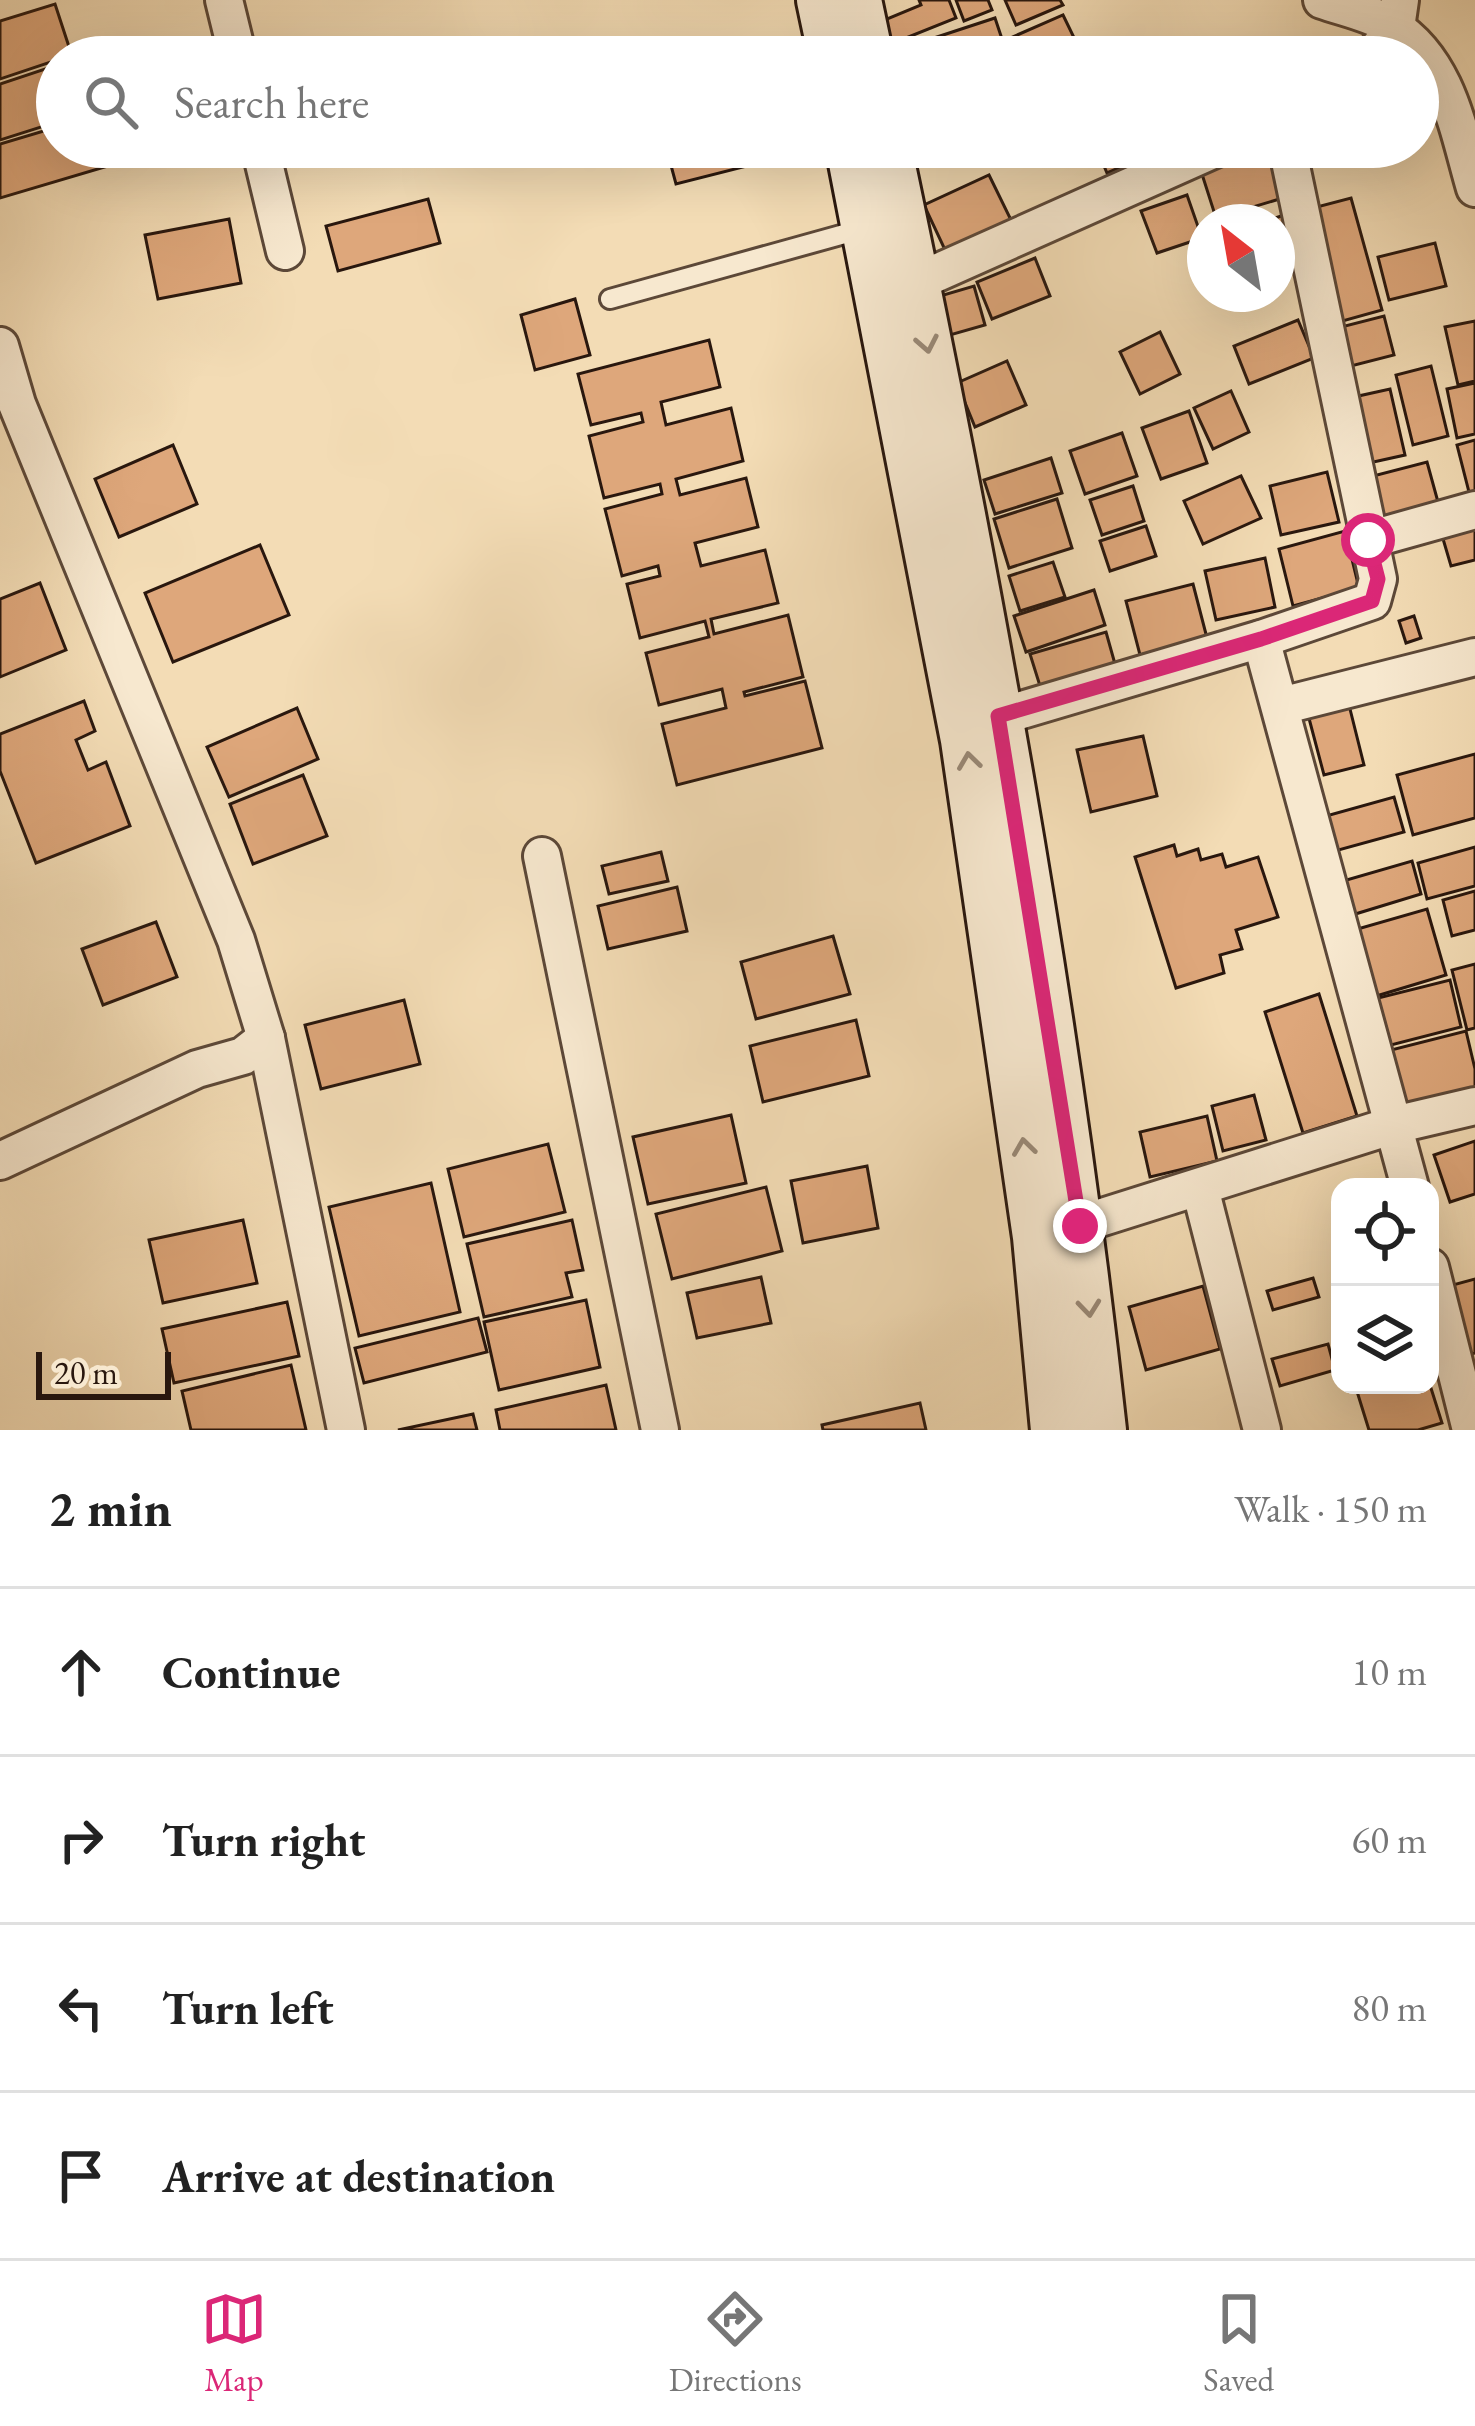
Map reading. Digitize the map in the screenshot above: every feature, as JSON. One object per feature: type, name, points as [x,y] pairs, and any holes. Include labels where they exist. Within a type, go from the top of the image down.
[{"type":"main road","points":[[821,0],[828,36]]},
{"type":"main road","points":[[857,0],[865,36]]},
{"type":"main road","points":[[854,168],[866,228],[898,291],[998,716],[1059,1231],[1055,1430]]},
{"type":"main road","points":[[889,168],[898,291],[965,740],[1102,1430]]},
{"type":"street","points":[[224,0],[233,36]]},
{"type":"street","points":[[1322,0],[1367,14],[1398,14]]},
{"type":"street","points":[[1439,75],[1475,188]]},
{"type":"street","points":[[265,168],[286,251]]},
{"type":"street","points":[[898,291],[1172,168]]},
{"type":"street","points":[[998,716],[1261,639],[1372,601],[1378,579],[1291,168]]},
{"type":"street","points":[[0,346],[16,404],[236,940],[266,1038],[346,1430]]},
{"type":"street","points":[[1368,540],[1475,510]]},
{"type":"street","points":[[1261,639],[1408,1178]]},
{"type":"street","points":[[1281,706],[1475,657]]},
{"type":"street","points":[[542,856],[660,1430]]},
{"type":"street","points":[[0,1161],[197,1070],[243,1056],[266,1038]]},
{"type":"street","points":[[1059,1231],[1394,1125],[1475,1106]]},
{"type":"street","points":[[1200,1188],[1262,1430]]},
{"type":"street","points":[[1435,1286],[1471,1430]]},
{"type":"lane","points":[[610,299],[866,228]]},
{"type":"building","points":[[919,0],[949,0],[956,18],[911,36],[888,36],[882,21],[921,5]]},
{"type":"building","points":[[956,0],[988,0],[992,10],[964,21]]},
{"type":"building","points":[[1005,0],[1060,0],[1063,5],[1016,25]]},
{"type":"building","points":[[55,4],[65,36],[36,36],[36,67],[0,79],[0,21]]},
{"type":"building","points":[[1063,15],[1073,36],[1015,36]]},
{"type":"building","points":[[995,18],[1001,36],[940,36]]},
{"type":"building","points":[[36,72],[36,129],[0,140],[0,84]]},
{"type":"building","points":[[36,133],[36,168],[101,168],[0,198],[0,144]]},
{"type":"building","points":[[672,168],[739,168],[676,184]]},
{"type":"building","points":[[1274,168],[1283,198],[1263,204],[1212,204],[1201,171]]},
{"type":"building","points":[[989,175],[1012,222],[946,252],[924,205]]},
{"type":"building","points":[[1187,195],[1187,243],[1157,253],[1141,211]]},
{"type":"building","points":[[1351,198],[1382,310],[1339,322],[1309,209]]},
{"type":"building","points":[[428,199],[440,243],[338,271],[326,226]]},
{"type":"building","points":[[229,219],[241,283],[158,299],[145,235]]},
{"type":"building","points":[[1435,243],[1446,286],[1389,300],[1378,257]]},
{"type":"building","points":[[1035,258],[1050,296],[992,319],[977,282]]},
{"type":"building","points":[[974,286],[985,325],[950,335],[940,296]]},
{"type":"building","points":[[575,299],[590,355],[535,370],[521,315]]},
{"type":"building","points":[[1384,316],[1394,355],[1351,366],[1341,327]]},
{"type":"building","points":[[1298,320],[1314,358],[1249,384],[1234,346]]},
{"type":"building","points":[[1475,321],[1475,381],[1458,385],[1445,327]]},
{"type":"building","points":[[1160,332],[1180,374],[1140,394],[1120,352]]},
{"type":"building","points":[[709,340],[720,387],[661,402],[666,425],[731,408],[743,461],[676,479],[680,495],[746,478],[758,527],[695,543],[701,566],[765,550],[778,603],[711,619],[714,634],[788,615],[803,677],[744,692],[745,696],[805,681],[822,748],[677,785],[662,724],[726,708],[722,689],[659,705],[646,653],[709,637],[705,621],[640,638],[627,584],[660,576],[658,566],[622,576],[605,509],[662,494],[660,484],[604,498],[589,436],[643,422],[641,413],[591,425],[578,374]]},
{"type":"building","points":[[1007,361],[1026,405],[975,427],[957,383]]},
{"type":"building","points":[[1431,366],[1448,436],[1413,445],[1396,375]]},
{"type":"building","points":[[1475,383],[1475,434],[1457,438],[1447,389]]},
{"type":"building","points":[[1390,389],[1405,455],[1369,463],[1354,397]]},
{"type":"building","points":[[1231,391],[1249,432],[1213,449],[1194,408]]},
{"type":"building","points":[[1189,411],[1207,463],[1161,479],[1142,428]]},
{"type":"building","points":[[1122,433],[1137,476],[1085,494],[1070,451]]},
{"type":"building","points":[[1475,440],[1475,491],[1469,492],[1457,445]]},
{"type":"building","points":[[173,445],[197,504],[119,537],[95,479]]},
{"type":"building","points":[[1051,458],[1062,493],[995,514],[984,480]]},
{"type":"building","points":[[1427,462],[1438,502],[1384,517],[1373,476]]},
{"type":"building","points":[[1327,472],[1339,522],[1281,535],[1270,486]]},
{"type":"building","points":[[1241,476],[1261,518],[1203,544],[1184,501]]},
{"type":"building","points":[[1133,486],[1144,521],[1102,535],[1090,500]]},
{"type":"building","points":[[1057,499],[1072,548],[1009,568],[994,519]]},
{"type":"building","points":[[1475,522],[1475,560],[1451,566],[1441,532]]},
{"type":"building","points":[[1146,526],[1156,556],[1110,571],[1100,541]]},
{"type":"building","points":[[1345,531],[1359,588],[1293,606],[1279,549]]},
{"type":"building","points":[[260,545],[289,615],[173,662],[145,593]]},
{"type":"building","points":[[1265,558],[1275,607],[1216,620],[1205,571]]},
{"type":"building","points":[[1053,562],[1065,597],[1020,611],[1009,576]]},
{"type":"building","points":[[40,583],[66,650],[0,677],[0,599]]},
{"type":"building","points":[[1193,584],[1207,638],[1140,655],[1126,601]]},
{"type":"building","points":[[1094,590],[1105,625],[1026,652],[1014,616]]},
{"type":"building","points":[[1414,616],[1421,638],[1406,643],[1399,621]]},
{"type":"building","points":[[1106,632],[1115,664],[1040,686],[1030,654]]},
{"type":"building","points":[[1347,697],[1364,765],[1324,775],[1306,707]]},
{"type":"building","points":[[84,701],[95,731],[76,740],[88,770],[106,762],[130,826],[36,863],[0,771],[0,734]]},
{"type":"building","points":[[297,708],[318,759],[229,797],[207,747]]},
{"type":"building","points":[[1143,736],[1157,796],[1091,812],[1077,750]]},
{"type":"building","points":[[1475,754],[1475,818],[1413,835],[1397,775]]},
{"type":"building","points":[[303,775],[327,836],[253,864],[230,804]]},
{"type":"building","points":[[1394,797],[1404,832],[1335,851],[1326,816]]},
{"type":"building","points":[[1174,845],[1177,856],[1198,849],[1201,860],[1222,854],[1226,867],[1258,857],[1278,917],[1236,930],[1242,949],[1220,955],[1224,973],[1176,988],[1135,857]]},
{"type":"building","points":[[1475,847],[1475,886],[1427,899],[1418,863]]},
{"type":"building","points":[[661,852],[668,881],[609,894],[602,866]]},
{"type":"building","points":[[1412,861],[1421,894],[1352,915],[1343,881]]},
{"type":"building","points":[[677,887],[687,931],[608,949],[598,906]]},
{"type":"building","points":[[1475,891],[1475,930],[1452,936],[1443,900]]},
{"type":"building","points":[[1427,909],[1446,975],[1373,997],[1354,930]]},
{"type":"building","points":[[156,922],[177,977],[103,1005],[82,949]]},
{"type":"building","points":[[833,936],[850,994],[756,1019],[741,962]]},
{"type":"building","points":[[1475,964],[1475,1028],[1467,1030],[1452,970]]},
{"type":"building","points":[[1450,980],[1461,1027],[1391,1045],[1378,998]]},
{"type":"building","points":[[1319,994],[1357,1116],[1303,1133],[1265,1012]]},
{"type":"building","points":[[404,1000],[420,1064],[321,1089],[305,1025]]},
{"type":"building","points":[[856,1020],[869,1076],[763,1102],[750,1046]]},
{"type":"building","points":[[1466,1031],[1475,1091],[1401,1109],[1387,1051]]},
{"type":"building","points":[[1254,1095],[1266,1140],[1223,1151],[1212,1106]]},
{"type":"building","points":[[731,1115],[746,1183],[648,1204],[633,1137]]},
{"type":"building","points":[[1207,1116],[1217,1161],[1150,1177],[1140,1132]]},
{"type":"building","points":[[1475,1141],[1475,1194],[1450,1202],[1434,1155]]},
{"type":"building","points":[[548,1144],[565,1212],[464,1237],[448,1169]]},
{"type":"building","points":[[867,1166],[878,1228],[803,1243],[791,1181]]},
{"type":"building","points":[[431,1183],[460,1312],[359,1336],[329,1207]]},
{"type":"building","points":[[766,1187],[782,1251],[672,1279],[656,1214]]},
{"type":"building","points":[[243,1220],[257,1283],[163,1303],[149,1240]]},
{"type":"building","points":[[572,1220],[583,1270],[566,1273],[572,1297],[484,1317],[467,1244]]},
{"type":"building","points":[[761,1277],[771,1323],[697,1338],[687,1293]]},
{"type":"building","points":[[1313,1278],[1319,1297],[1273,1310],[1267,1291]]},
{"type":"building","points":[[1475,1279],[1475,1353],[1468,1355],[1449,1286]]},
{"type":"building","points":[[1203,1286],[1220,1349],[1146,1370],[1129,1307]]},
{"type":"building","points":[[586,1300],[600,1367],[499,1390],[484,1322]]},
{"type":"building","points":[[287,1302],[299,1356],[174,1383],[162,1329]]},
{"type":"building","points":[[478,1318],[487,1352],[364,1383],[355,1348]]},
{"type":"building","points":[[1328,1344],[1331,1371],[1280,1386],[1272,1359]]},
{"type":"building","points":[[291,1365],[306,1430],[191,1430],[182,1391]]},
{"type":"building","points":[[606,1385],[616,1430],[500,1430],[496,1410]]},
{"type":"building","points":[[1358,1394],[1433,1394],[1442,1423],[1418,1430],[1369,1430]]},
{"type":"building","points":[[920,1403],[926,1430],[823,1430],[822,1425]]},
{"type":"building","points":[[473,1414],[477,1430],[398,1430]]},
{"type":"route","points":[[1080,1226],[998,716],[1261,639],[1372,601],[1378,579],[1368,540]]}]
